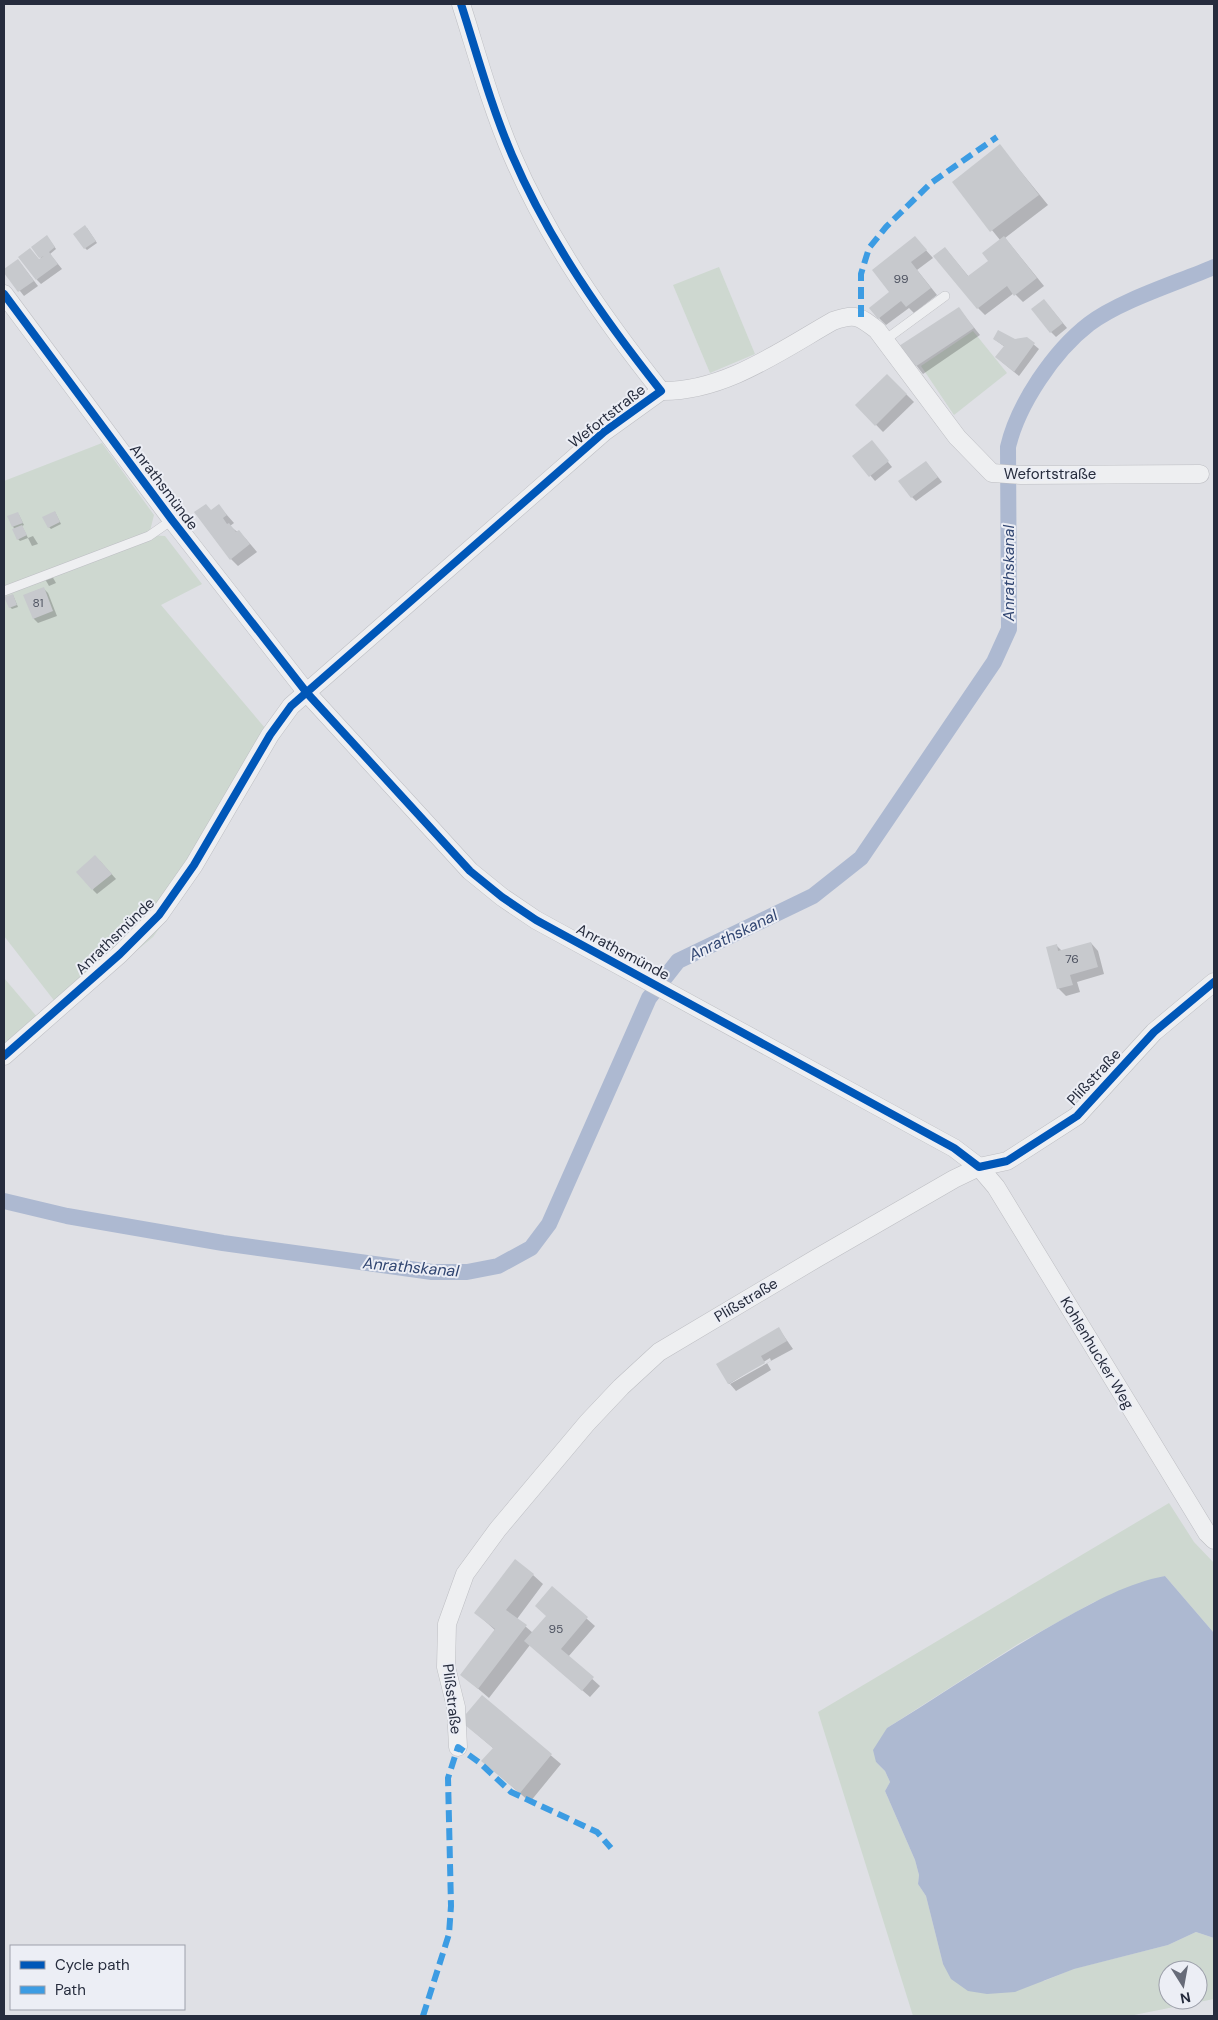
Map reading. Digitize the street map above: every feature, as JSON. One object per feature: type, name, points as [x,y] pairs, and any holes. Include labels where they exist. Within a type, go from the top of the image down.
[{"type":"street","name":"Wefortstraße","points":[[461,4],[512,155],[548,226],[582,285],[618,337],[661,391]]},
{"type":"street","name":"Anrathsmünde","points":[[4,294],[172,520],[307,693],[470,871],[536,920],[954,1148],[979,1168]]},
{"type":"street","name":"Wefortstraße","points":[[307,693],[604,432],[661,391],[701,388],[743,371],[833,321],[848,316],[861,317],[877,330],[957,437],[987,470],[999,474],[1021,475],[1200,474]]},
{"type":"street","name":"Anrathsmünde","points":[[4,1056],[120,954],[159,916],[194,866],[270,735],[291,706],[307,693]]},
{"type":"street","name":"Plißstraße","points":[[458,1747],[456,1707],[446,1666],[448,1624],[465,1574],[498,1528],[587,1422],[659,1352],[954,1179],[979,1168],[1007,1161],[1077,1116],[1154,1032],[1214,982]]},
{"type":"street","name":"Kohlenhucker Weg","points":[[979,1168],[996,1187],[1206,1533],[1214,1540]]},
{"type":"lane","points":[[885,340],[945,296]]},
{"type":"lane","points":[[4,591],[149,536],[172,520]]},
{"type":"shaded area","points":[[719,267],[755,354],[710,373],[673,285]]},
{"type":"shaded area","points":[[973,331],[1007,373],[954,415],[921,366]]},
{"type":"shaded area","points":[[102,443],[154,515],[149,535],[165,536],[202,584],[161,605],[276,741],[191,885],[153,937],[63,1012],[4,936],[4,481]]},
{"type":"shaded area","points":[[4,978],[38,1018],[4,1050]]},
{"type":"shaded area","points":[[1169,1503],[1194,1542],[1214,1563],[1214,1633],[1165,1576],[1094,1602],[1018,1644],[887,1728],[876,1762],[885,1771],[890,1782],[885,1791],[915,1860],[919,1875],[918,1884],[926,1896],[943,1964],[1044,1981],[1073,1969],[1168,1945],[1196,1932],[1214,1938],[1214,1999],[1208,2000],[1208,1960],[1158,1960],[1159,2010],[1129,2016],[913,2016],[818,1712]]},
{"type":"water","points":[[1165,1576],[1214,1633],[1214,1938],[1196,1932],[1168,1945],[1074,1969],[1015,1992],[987,1994],[968,1991],[951,1979],[943,1964],[926,1896],[918,1884],[919,1875],[915,1860],[885,1791],[890,1782],[885,1771],[876,1762],[873,1750],[887,1728],[997,1658],[1112,1593],[1138,1583]]},
{"type":"building","points":[[1000,144],[1039,195],[990,232],[952,182]]},
{"type":"building","points":[[85,225],[96,241],[84,249],[73,234]]},
{"type":"building","points":[[47,235],[55,247],[49,252],[58,264],[36,280],[18,257],[30,248],[39,259],[44,256],[39,258],[31,247]]},
{"type":"building","points":[[915,236],[927,250],[911,262],[931,288],[906,307],[901,301],[878,319],[869,308],[889,292],[872,270]]},
{"type":"building","points":[[1004,236],[1037,278],[1014,296],[1007,286],[977,309],[933,256],[945,247],[968,276],[988,261],[982,253]]},
{"type":"building","points":[[18,259],[34,281],[18,292],[4,273],[4,269]]},
{"type":"building","points":[[1044,299],[1063,323],[1050,333],[1031,309]]},
{"type":"building","points":[[959,307],[974,328],[915,367],[899,346]]},
{"type":"building","points":[[998,330],[1015,339],[1027,337],[1035,343],[1014,372],[995,357],[1004,346],[993,339]]},
{"type":"building","points":[[887,374],[907,394],[875,426],[855,405]]},
{"type":"building","points":[[872,440],[889,461],[869,477],[852,456]]},
{"type":"building","points":[[926,461],[938,477],[911,498],[898,481]]},
{"type":"building","points":[[206,504],[211,510],[219,504],[227,515],[223,518],[227,524],[229,523],[236,532],[239,530],[250,544],[230,560],[194,512]]},
{"type":"building","points":[[55,511],[60,522],[48,528],[42,517]]},
{"type":"building","points":[[18,512],[23,523],[12,527],[7,516]]},
{"type":"building","points":[[22,525],[27,535],[17,540],[12,529]]},
{"type":"building","points":[[44,587],[53,611],[33,619],[23,595]]},
{"type":"building","points":[[13,594],[17,605],[9,608],[4,597]]},
{"type":"building","points":[[95,855],[112,874],[92,890],[76,872]]},
{"type":"building","points":[[1091,942],[1098,967],[1070,975],[1073,985],[1057,989],[1046,947],[1057,944],[1058,951]]},
{"type":"building","points":[[779,1327],[787,1341],[761,1356],[765,1363],[728,1384],[716,1364]]},
{"type":"building","points":[[515,1559],[534,1574],[506,1610],[527,1625],[478,1689],[460,1675],[495,1629],[474,1613]]},
{"type":"building","points":[[552,1586],[588,1617],[561,1649],[594,1677],[582,1691],[524,1641],[546,1616],[535,1606]]},
{"type":"building","points":[[482,1695],[552,1754],[520,1793],[481,1761],[493,1748],[460,1721]]},
{"type":"waterway","name":"Anrathskanal","points":[[4,1201],[67,1216],[223,1243],[432,1272],[467,1272],[498,1266],[531,1248],[549,1224],[649,998],[678,961],[813,896],[861,858],[994,662],[1009,629],[1008,447],[1020,413],[1039,379],[1076,335],[1102,315],[1133,300],[1214,267]]},
{"type":"marked path","points":[[861,317],[861,274],[869,248],[886,227],[931,183],[997,137]]},
{"type":"marked path","points":[[423,2016],[449,1934],[451,1906],[448,1778],[458,1747],[480,1763],[511,1792],[597,1832],[611,1848]]},
{"type":"cycle path","points":[[4,1056],[120,954],[159,915],[194,865],[270,735],[291,706],[604,432],[661,391],[598,307],[543,218],[512,155],[497,118],[461,4]]},
{"type":"cycle path","points":[[4,294],[172,520],[307,693],[470,871],[502,897],[536,920],[954,1148],[979,1167],[1007,1161],[1077,1116],[1154,1032],[1214,982]]}]
